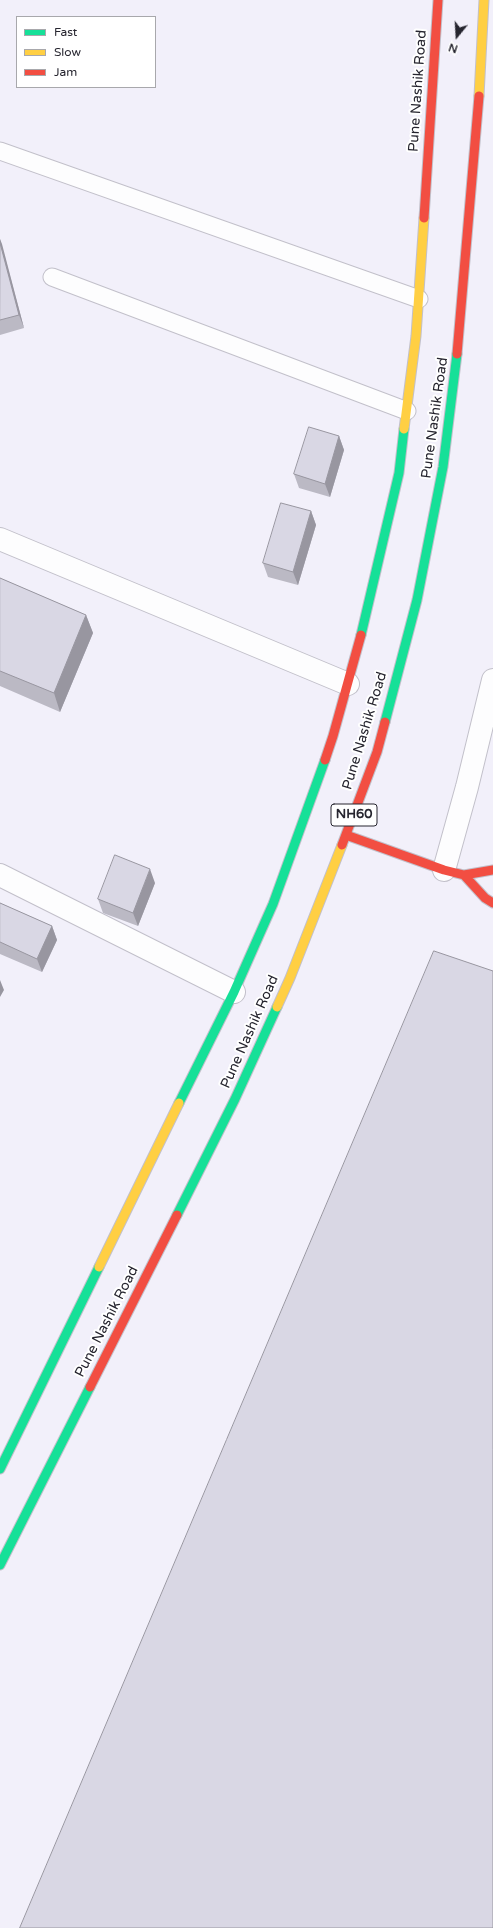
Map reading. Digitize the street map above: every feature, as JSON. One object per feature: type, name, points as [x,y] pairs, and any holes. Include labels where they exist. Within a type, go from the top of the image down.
[{"type":"main road","name":"Pune Nashik Road","points":[[0,1469],[234,992],[273,904],[333,736],[365,621],[399,473],[416,336],[438,0]]},
{"type":"main road","name":"Pune Nashik Road","points":[[0,1565],[235,1099],[290,978],[377,752],[415,608],[443,467],[462,308],[478,128],[484,0]]},
{"type":"main road","points":[[346,835],[454,872],[493,903]]},
{"type":"main road","points":[[454,872],[493,870]]},
{"type":"street","points":[[0,539],[348,684]]},
{"type":"street","points":[[454,872],[467,787],[493,680]]},
{"type":"street","points":[[0,875],[234,992]]},
{"type":"lane","points":[[0,151],[419,299]]},
{"type":"lane","points":[[52,277],[407,411]]},
{"type":"building","points":[[0,243],[19,315],[0,320]]},
{"type":"building","points":[[309,427],[339,436],[325,484],[294,474]]},
{"type":"building","points":[[281,503],[311,511],[293,572],[263,563]]},
{"type":"building","points":[[0,578],[86,615],[54,693],[0,671]]},
{"type":"building","points":[[115,855],[150,869],[133,913],[98,899]]},
{"type":"building","points":[[0,903],[52,926],[37,959],[0,942]]},
{"type":"building","points":[[434,951],[493,971],[493,1928],[20,1928]]},
{"type":"traffic: fast","points":[[385,722],[417,600],[443,467],[457,354]]},
{"type":"traffic: fast","points":[[361,635],[399,473],[404,429]]},
{"type":"traffic: fast","points":[[179,1103],[234,992],[273,904],[325,760]]},
{"type":"traffic: fast","points":[[177,1215],[235,1099],[277,1007]]},
{"type":"traffic: fast","points":[[0,1469],[99,1267]]},
{"type":"traffic: fast","points":[[0,1565],[90,1387]]},
{"type":"traffic: slow","points":[[479,96],[484,0]]},
{"type":"traffic: slow","points":[[404,429],[416,336],[424,218]]},
{"type":"traffic: slow","points":[[277,1007],[290,978],[342,845]]},
{"type":"traffic: slow","points":[[99,1267],[179,1103]]},
{"type":"traffic: jam","points":[[424,218],[438,0]]},
{"type":"traffic: jam","points":[[457,354],[479,96]]},
{"type":"traffic: jam","points":[[325,760],[361,635]]},
{"type":"traffic: jam","points":[[342,845],[377,752],[385,722]]},
{"type":"traffic: jam","points":[[346,835],[444,870],[464,875],[493,870]]},
{"type":"traffic: jam","points":[[464,875],[485,898],[493,903]]},
{"type":"traffic: jam","points":[[90,1387],[177,1215]]}]
